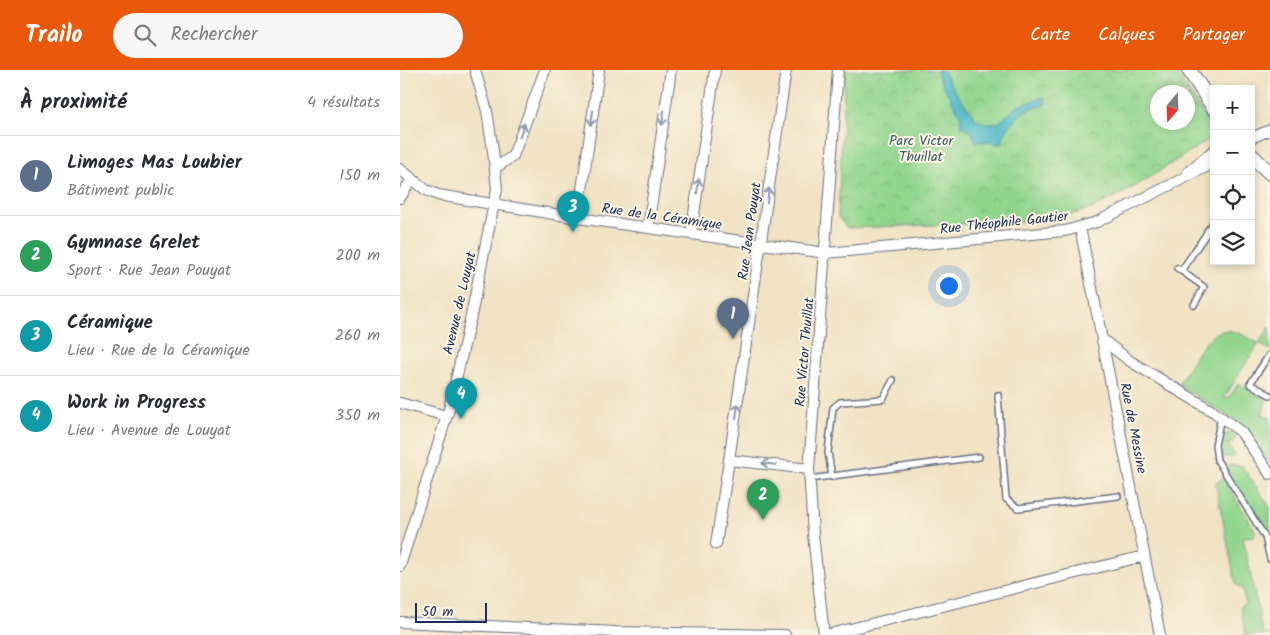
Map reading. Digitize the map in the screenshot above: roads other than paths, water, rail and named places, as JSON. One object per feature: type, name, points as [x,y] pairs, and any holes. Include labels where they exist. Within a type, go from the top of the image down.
[{"type":"street","name":"Avenue de Louyat","points":[[400,566],[446,416],[471,316],[497,189],[486,111],[476,70]]},
{"type":"street","points":[[495,168],[512,156],[545,70]]},
{"type":"street","points":[[578,218],[600,70]]},
{"type":"street","points":[[648,228],[671,70]]},
{"type":"street","points":[[691,234],[715,70]]},
{"type":"street","name":"Rue Jean Pouyat","points":[[716,544],[730,460],[786,70]]},
{"type":"street","name":"Rue Victor Thuillat","points":[[825,635],[813,534],[809,474],[838,70]]},
{"type":"street","points":[[1189,70],[1210,102]]},
{"type":"street","points":[[1255,136],[1270,130]]},
{"type":"street","name":"Rue Théophile Gautier","points":[[1176,182],[1210,153]]},
{"type":"street","points":[[1255,162],[1270,173]]},
{"type":"street","name":"Rue Théophile Gautier","points":[[826,253],[1065,231],[1097,222],[1210,165]]},
{"type":"street","name":"Rue de la Céramique","points":[[400,169],[426,190],[438,196],[826,253]]},
{"type":"street","points":[[400,198],[413,180]]},
{"type":"street","name":"Rue de Messine","points":[[1080,227],[1160,635]]},
{"type":"street","points":[[1103,340],[1130,361],[1221,417],[1241,432],[1270,474]]},
{"type":"street","points":[[400,403],[446,416]]},
{"type":"street","points":[[730,460],[809,474]]},
{"type":"street","points":[[825,635],[1144,556]]},
{"type":"street","points":[[400,622],[616,633],[785,635]]},
{"type":"lane","points":[[1194,305],[1204,287],[1179,269],[1210,228]]},
{"type":"lane","points":[[1269,355],[1250,384],[1270,395]]},
{"type":"lane","points":[[832,476],[828,452],[833,408],[840,402],[883,398],[893,380]]},
{"type":"lane","points":[[998,395],[1006,499],[1018,508],[1118,496]]},
{"type":"lane","points":[[1221,417],[1215,445],[1218,460],[1265,538],[1270,559]]},
{"type":"lane","points":[[809,474],[832,476],[979,457]]},
{"type":"water","points":[[938,70],[942,70],[976,119],[982,123],[998,123],[1018,106],[1044,97],[1046,103],[1040,107],[1025,111],[1018,117],[1006,133],[1002,144],[995,144],[993,141],[976,142],[972,132],[961,126],[961,117],[938,76]]},
{"type":"place","name":"Céramique","points":[[573,232]]},
{"type":"place","name":"Limoges Mas Loubier","points":[[733,339]]},
{"type":"place","name":"Work in Progress","points":[[461,419]]},
{"type":"place","name":"Gymnase Grelet","points":[[763,520]]},
{"type":"park label","name":"Parc Victor Thuillat","points":[[921,148]]}]
